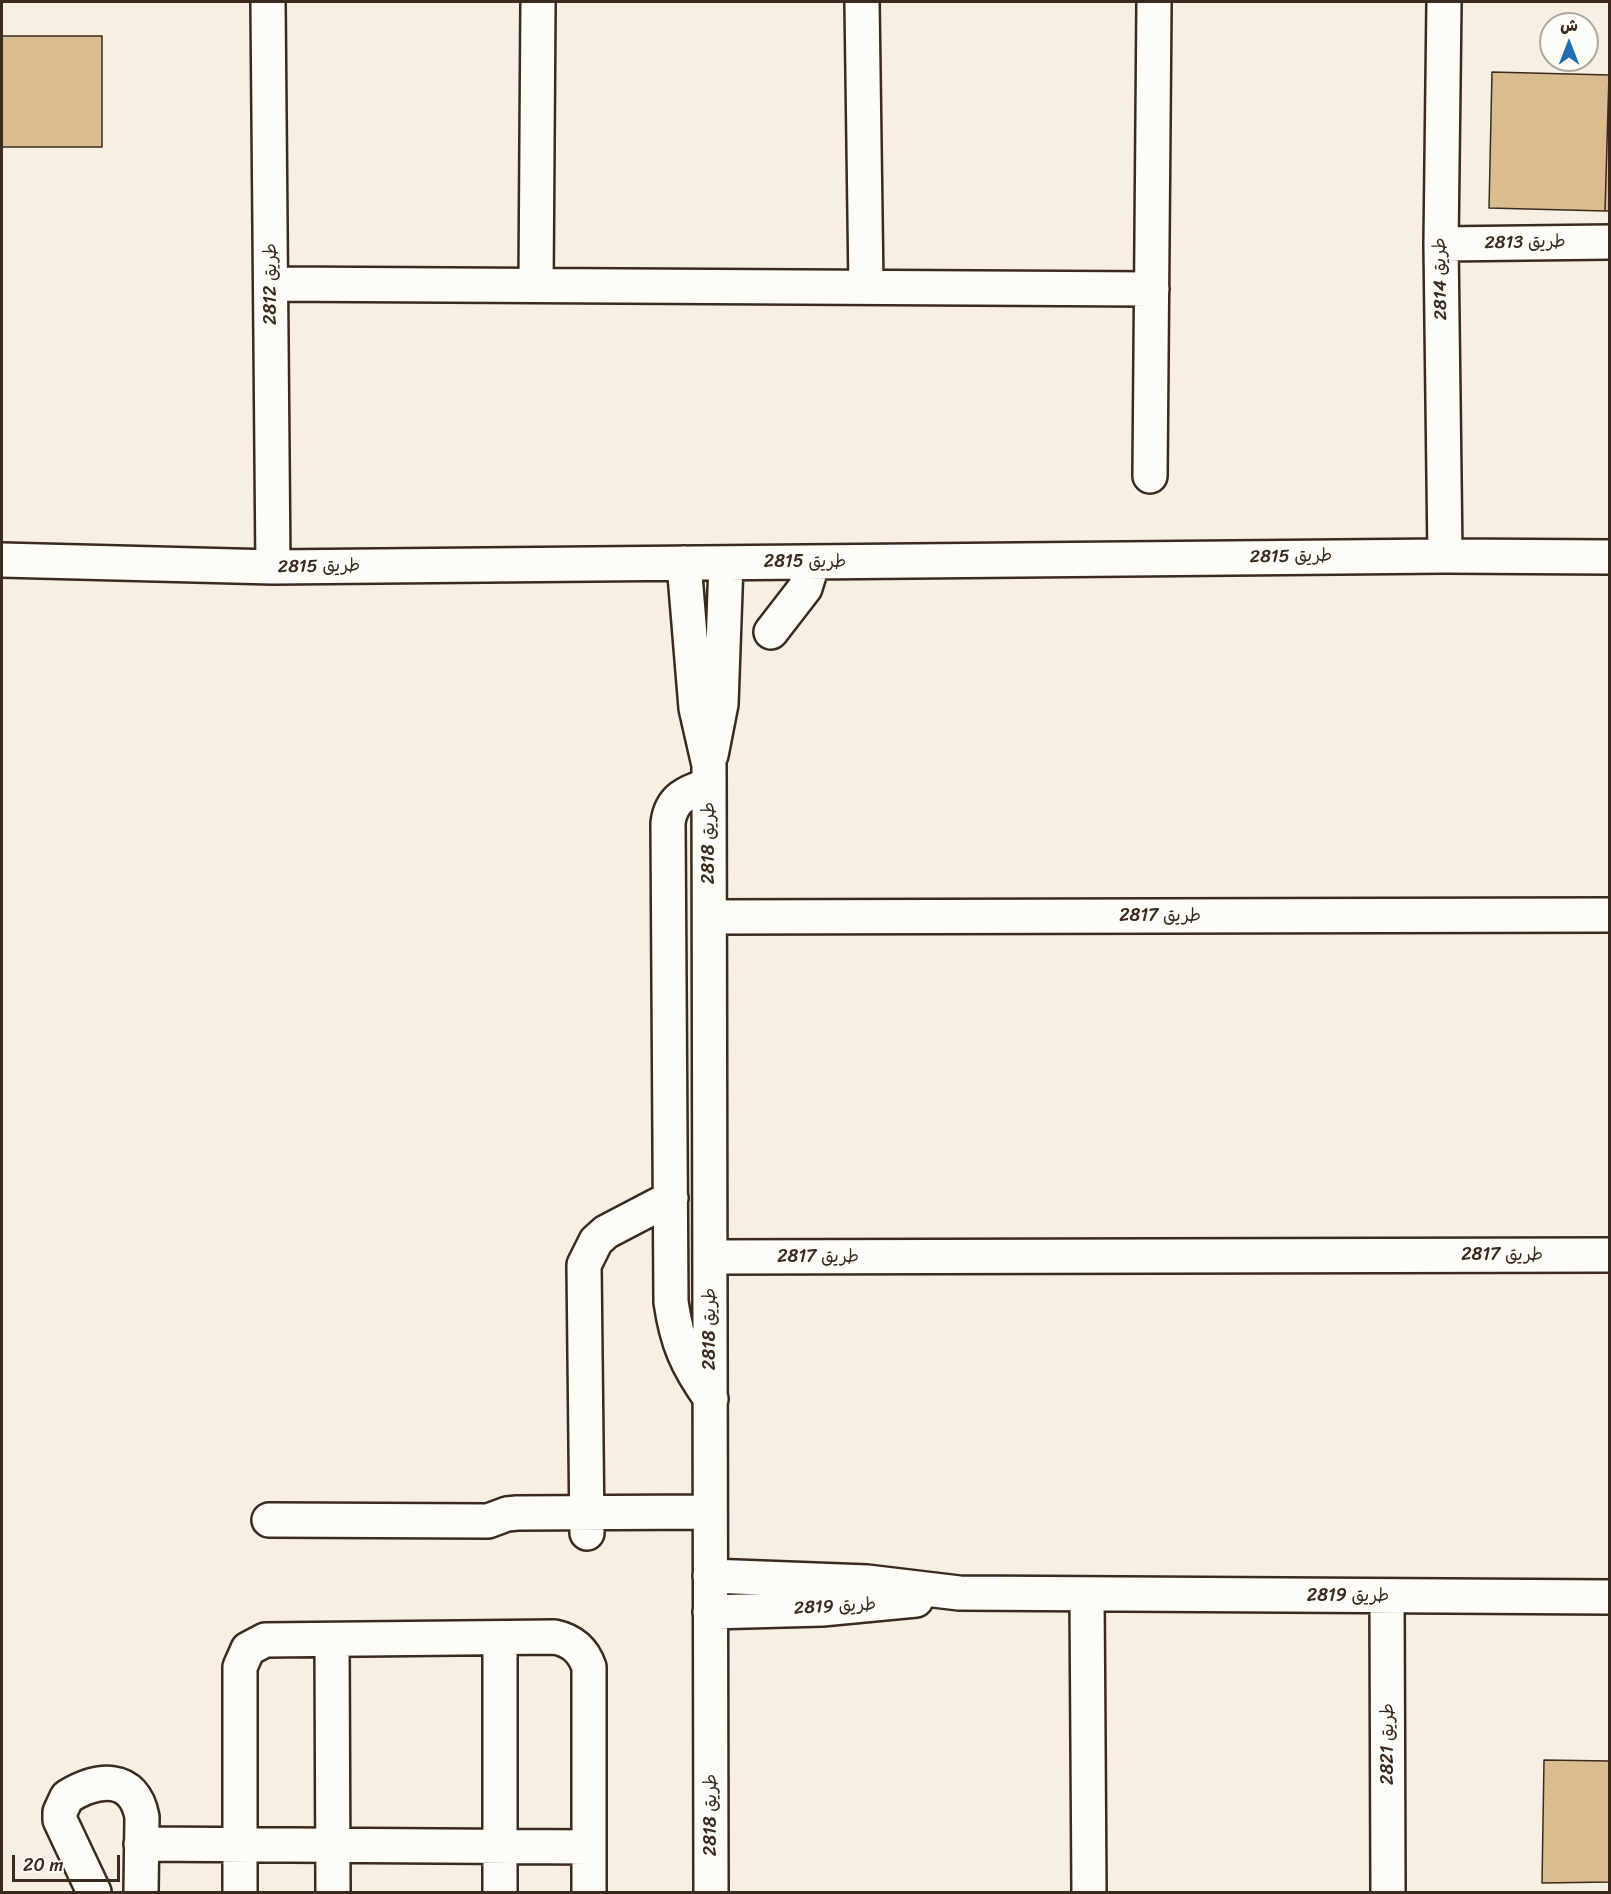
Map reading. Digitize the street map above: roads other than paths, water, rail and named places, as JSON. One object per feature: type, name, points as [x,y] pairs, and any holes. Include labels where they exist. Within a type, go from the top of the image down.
[{"type":"street","name":"طريق 2812","points":[[268,2],[273,567]]},
{"type":"street","points":[[536,285],[538,2]]},
{"type":"street","points":[[862,2],[866,287]]},
{"type":"street","points":[[1150,476],[1154,2]]},
{"type":"street","name":"طريق 2814","points":[[1444,2],[1441,244],[1445,556]]},
{"type":"street","name":"طريق 2813","points":[[1441,244],[1610,242]]},
{"type":"street","points":[[271,284],[1152,289]]},
{"type":"street","name":"طريق 2815","points":[[2,560],[273,567],[1445,556],[1610,557]]},
{"type":"street","points":[[771,632],[805,588],[813,562]]},
{"type":"street","name":"طريق 2818","points":[[684,563],[696,708],[708,775],[711,1893]]},
{"type":"street","name":"طريق 2818","points":[[708,775],[721,704],[726,563]]},
{"type":"street","points":[[708,775],[678,798],[672,806],[668,823],[671,1302],[687,1364],[711,1399]]},
{"type":"street","name":"طريق 2817","points":[[710,916],[1610,915]]},
{"type":"street","points":[[587,1523],[584,1265],[596,1241],[606,1232],[671,1198]]},
{"type":"street","name":"طريق 2817","points":[[710,1257],[1610,1255]]},
{"type":"street","points":[[269,1520],[488,1521],[497,1527],[517,1532],[587,1523],[710,1523]]},
{"type":"street","name":"طريق 2819","points":[[710,1576],[867,1582],[959,1593],[1610,1598]]},
{"type":"street","name":"طريق 2819","points":[[710,1612],[868,1606],[959,1593]]},
{"type":"street","points":[[1088,1594],[1089,1893]]},
{"type":"street","name":"طريق 2821","points":[[1387,1596],[1388,1893]]},
{"type":"street","points":[[240,1893],[240,1666],[248,1649],[265,1640],[555,1637],[573,1643],[586,1658],[589,1666],[589,1893]]},
{"type":"street","points":[[500,1638],[500,1893]]},
{"type":"street","points":[[332,1640],[333,1893]]},
{"type":"street","points":[[94,1893],[60,1820],[60,1812],[67,1797],[101,1782],[124,1787],[134,1795],[140,1805],[142,1817],[141,1893]]},
{"type":"street","points":[[141,1844],[589,1847]]}]
